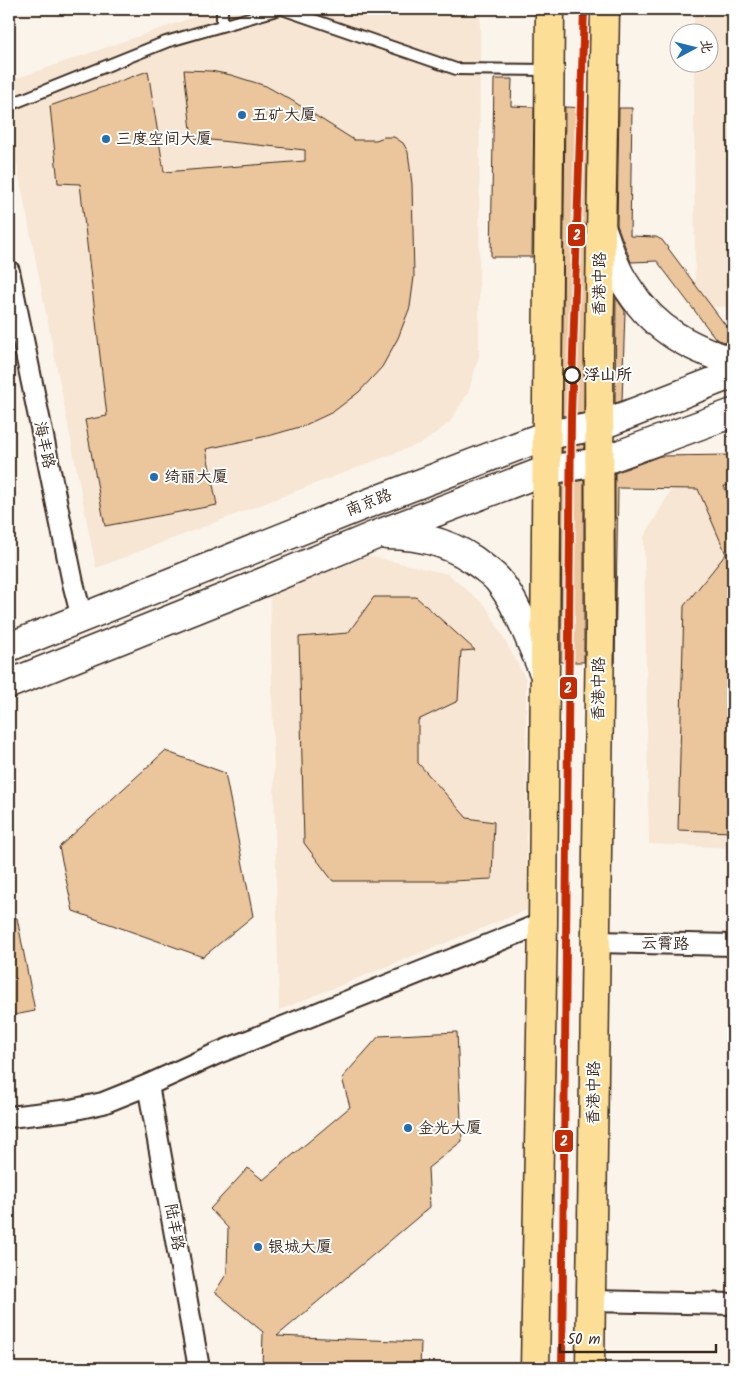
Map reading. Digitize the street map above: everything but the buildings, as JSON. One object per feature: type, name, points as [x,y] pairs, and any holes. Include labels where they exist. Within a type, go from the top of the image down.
[{"type":"main road","points":[[534,1368],[543,923],[550,9]]},
{"type":"main road","name":"香港中路","points":[[590,1368],[600,639],[598,426],[605,9]]},
{"type":"main road","points":[[601,226],[618,273],[638,303],[657,324],[682,341],[700,350],[733,362]]},
{"type":"main road","name":"南京路","points":[[9,647],[360,507],[547,435],[598,426],[733,374]]},
{"type":"main road","name":"南京路","points":[[9,684],[376,535],[547,470],[599,462],[733,413]]},
{"type":"main road","points":[[376,535],[423,537],[455,548],[476,561],[497,579],[510,599],[544,673]]},
{"type":"street","name":"海丰路","points":[[9,271],[73,583],[82,618]]},
{"type":"street","points":[[9,1117],[71,1110],[102,1103],[148,1085],[218,1053],[543,923]]},
{"type":"street","name":"云霄路","points":[[596,942],[733,945]]},
{"type":"street","name":"陆丰路","points":[[148,1085],[199,1368]]},
{"type":"street","points":[[590,1301],[733,1304]]},
{"type":"lane","points":[[222,9],[222,25]]},
{"type":"lane","points":[[9,105],[166,42],[281,9],[456,69],[550,70]]},
{"type":"path","points":[[681,9],[681,14]]},
{"type":"shaded area","points":[[217,9],[480,9],[479,356],[468,393],[449,423],[424,442],[96,568],[9,124],[9,81]]},
{"type":"shaded area","points":[[694,9],[733,9],[733,306],[695,308],[694,72],[720,72],[720,22],[694,22]]},
{"type":"shaded area","points":[[733,457],[733,848],[649,844],[644,537],[678,478]]},
{"type":"shaded area","points":[[369,556],[448,574],[486,606],[526,679],[527,910],[279,1010],[270,594]]},
{"type":"transit line","name":"2","points":[[562,1368],[571,416],[584,9]]},
{"type":"place","name":"五矿大厦","points":[[242,115]]},
{"type":"place","name":"三度空间大厦","points":[[106,139]]},
{"type":"place","name":"浮山所","points":[[572,375]]},
{"type":"place","name":"绮丽大厦","points":[[154,477]]},
{"type":"place","name":"金光大厦","points":[[408,1128]]},
{"type":"place","name":"银城大厦","points":[[258,1247]]}]
